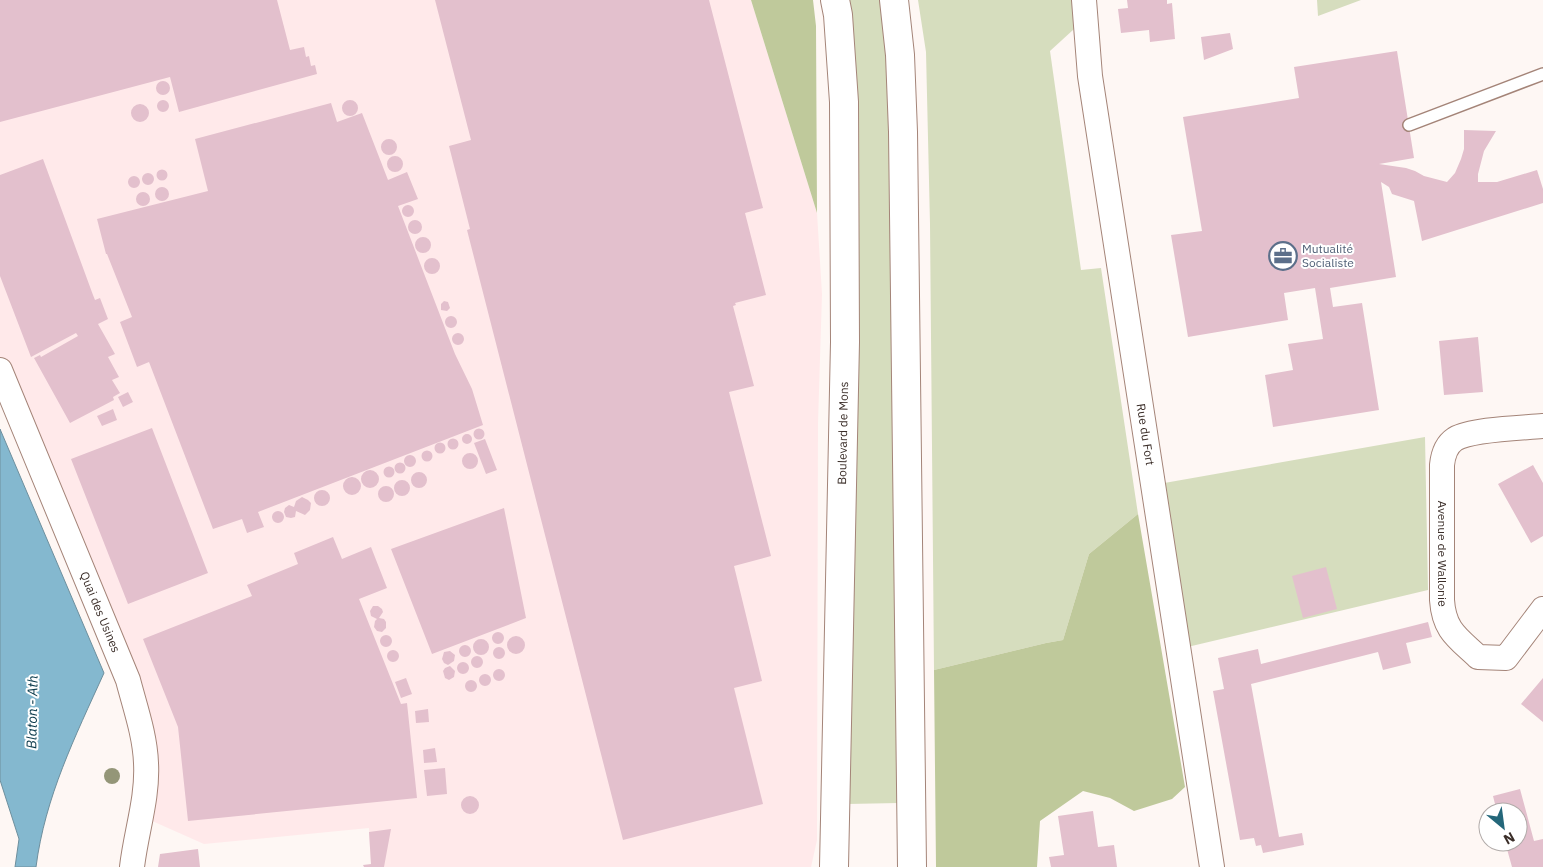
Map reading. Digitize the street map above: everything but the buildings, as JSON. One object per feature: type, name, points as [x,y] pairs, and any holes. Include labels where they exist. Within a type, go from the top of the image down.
[{"type":"main road","name":"Boulevard de Mons","points":[[834,867],[845,342],[844,102],[838,15],[835,0]]},
{"type":"main road","points":[[894,0],[900,56],[903,132],[912,867]]},
{"type":"street","name":"Rue du Fort","points":[[1084,0],[1092,85],[1212,867]]},
{"type":"street","name":"Quai des Usines","points":[[0,370],[128,680],[141,729],[146,762],[145,790],[132,867]]},
{"type":"street","name":"Avenue de Wallonie","points":[[1543,426],[1468,433],[1454,440],[1449,445],[1443,454],[1442,465],[1442,600],[1443,615],[1447,626],[1478,657],[1506,658],[1543,610]]},
{"type":"lane","points":[[1409,125],[1543,74]]},
{"type":"shaded area","points":[[0,0],[751,0],[817,213],[822,294],[818,423],[817,840],[811,867],[371,867],[369,828],[204,844],[141,816],[146,763],[0,370]]},
{"type":"green space","points":[[751,0],[813,0],[816,26],[817,213]]},
{"type":"green space","points":[[845,0],[882,0],[891,113],[899,803],[847,804]]},
{"type":"green space","points":[[918,0],[1084,0],[1085,19],[1050,51],[1081,270],[1101,268],[1138,514],[1089,554],[1063,640],[934,670],[930,224],[926,52]]},
{"type":"green space","points":[[1317,0],[1361,0],[1318,16]]},
{"type":"green space","points":[[1425,437],[1428,590],[1179,649],[1153,485]]},
{"type":"green space","points":[[1138,514],[1185,787],[1172,799],[1134,811],[1110,798],[1083,791],[1040,821],[1037,867],[936,867],[934,670],[1063,640],[1089,554]]},
{"type":"water","name":"Blaton - Ath","points":[[0,429],[104,673],[62,768],[46,816],[36,867],[15,867],[19,839],[0,780]]},
{"type":"place","name":"Mutualité Socialiste","points":[[1283,256]]}]
